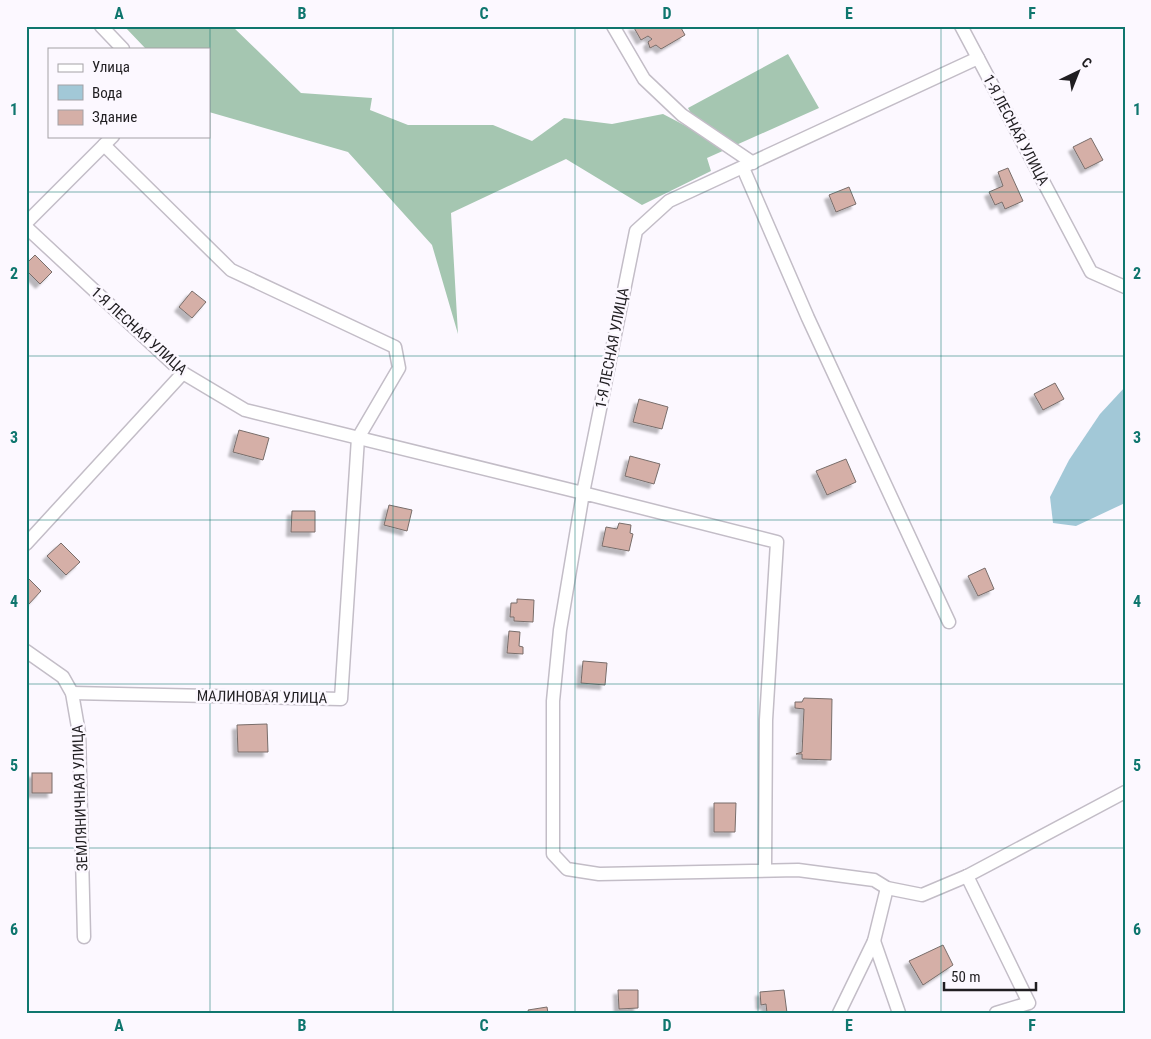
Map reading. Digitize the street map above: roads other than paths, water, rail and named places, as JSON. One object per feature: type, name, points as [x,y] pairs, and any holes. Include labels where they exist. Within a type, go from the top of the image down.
[{"type":"street","points":[[101,26],[122,48]]},
{"type":"street","points":[[613,26],[644,80],[682,115],[748,166],[808,318],[949,622]]},
{"type":"street","points":[[961,26],[978,58]]},
{"type":"street","name":"1-Я ЛЕСНАЯ УЛИЦА","points":[[26,227],[183,373],[245,410],[583,493],[636,231],[669,201],[978,58],[1091,272],[1125,287]]},
{"type":"street","points":[[26,223],[108,141],[231,270],[395,347],[399,368],[358,438]]},
{"type":"street","points":[[26,544],[183,373]]},
{"type":"street","name":"МАЛИНОВАЯ УЛИЦА","points":[[72,693],[341,699],[358,438]]},
{"type":"street","points":[[765,870],[766,720],[777,542],[583,493],[560,630],[553,701],[553,854],[567,869],[600,874],[798,870],[874,880],[887,888],[922,895],[967,876],[1125,792]]},
{"type":"street","name":"ЗЕМЛЯНИЧНАЯ УЛИЦА","points":[[26,652],[62,677],[72,693],[79,733],[84,937]]},
{"type":"street","points":[[967,876],[1029,1003],[996,1013]]},
{"type":"street","points":[[839,1013],[874,941],[887,888]]},
{"type":"street","points":[[874,941],[899,1013]]},
{"type":"water","points":[[1125,387],[1125,503],[1076,526],[1053,523],[1050,497],[1069,460],[1100,414]]}]
